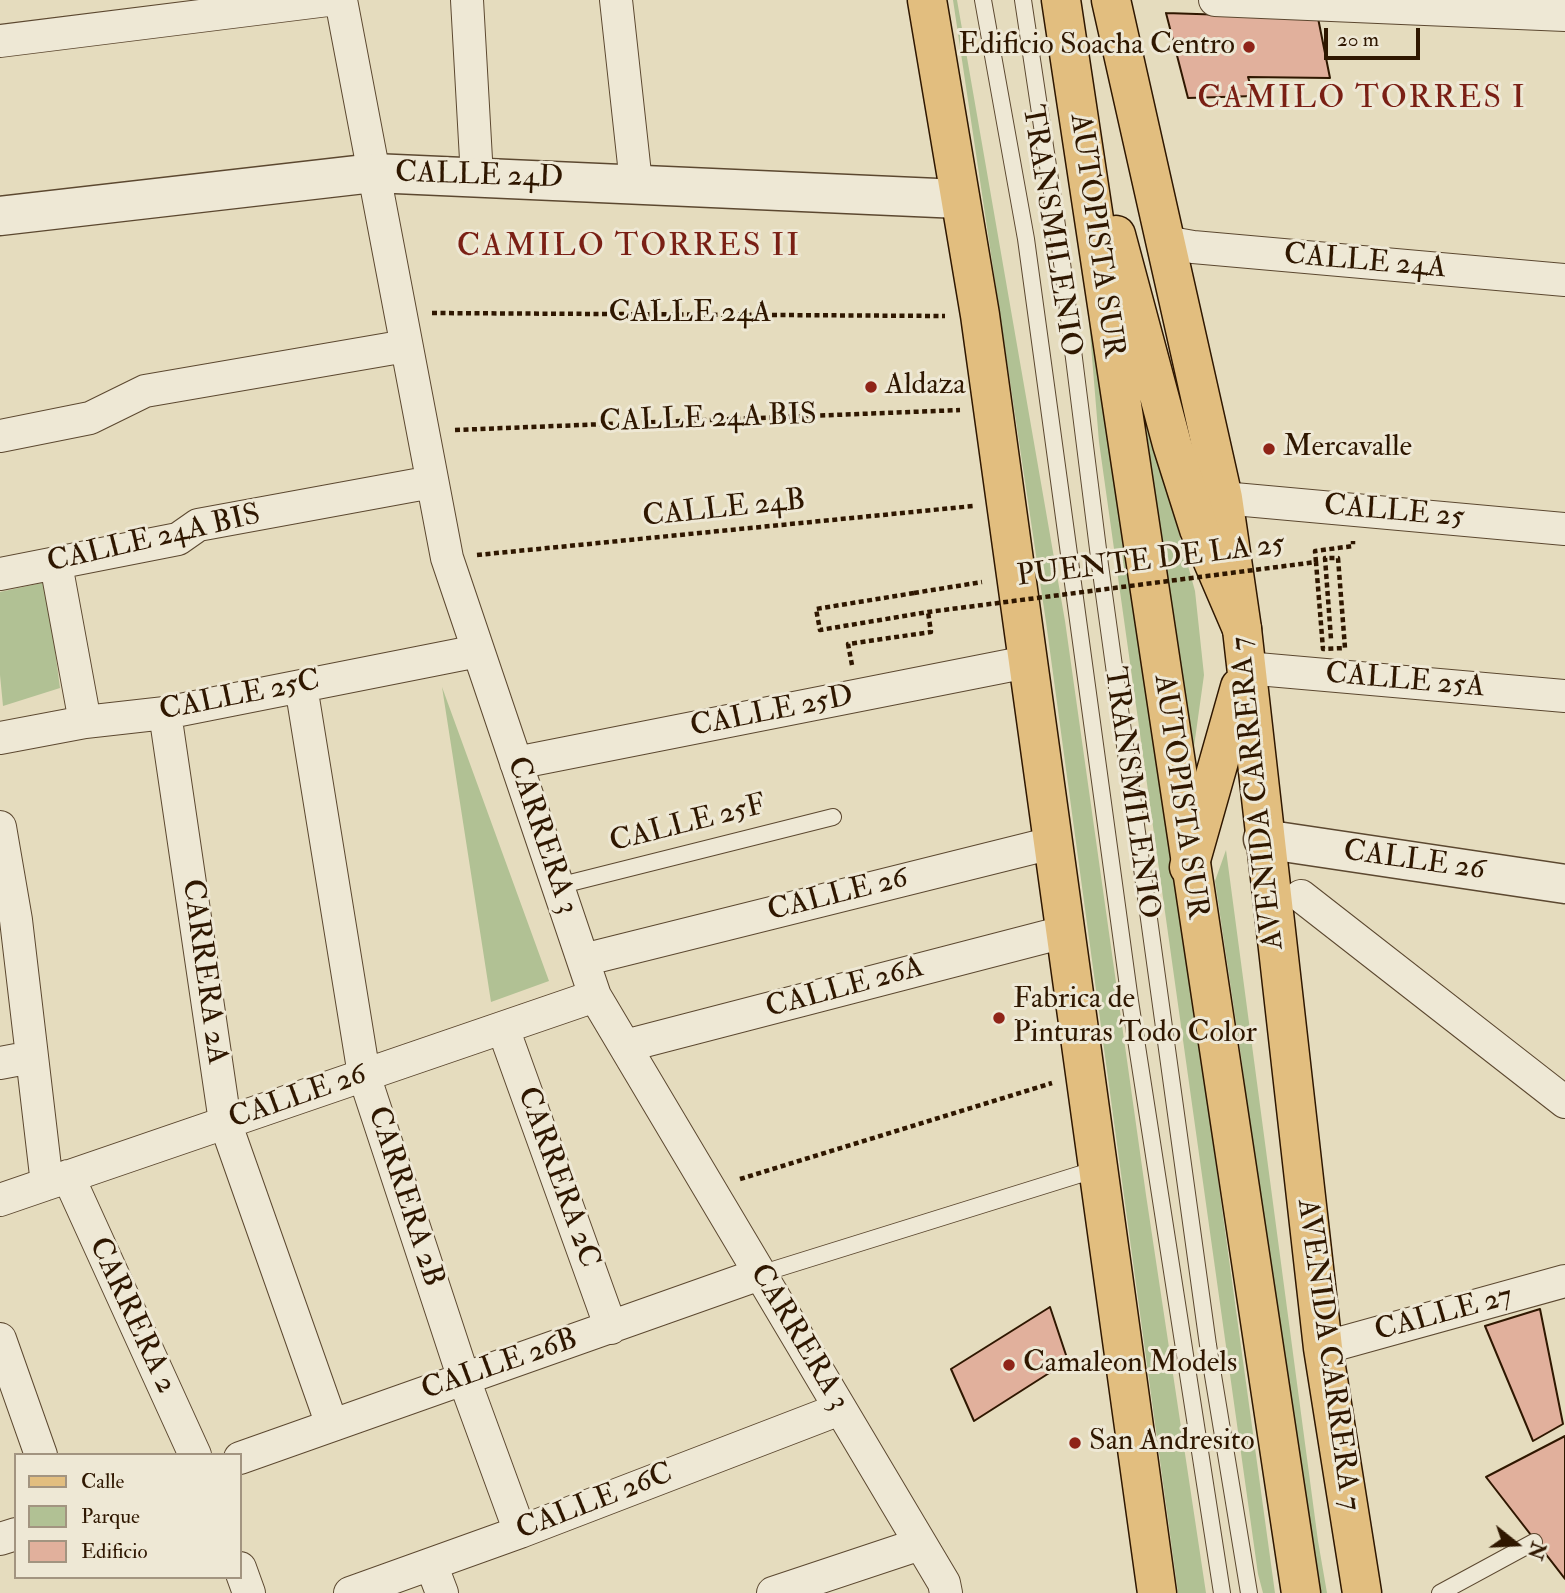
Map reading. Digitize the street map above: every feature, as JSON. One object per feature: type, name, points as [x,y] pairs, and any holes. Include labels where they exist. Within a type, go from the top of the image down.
[{"type":"main road","points":[[927,0],[980,316],[1157,1593]]},
{"type":"main road","name":"AUTOPISTA SUR","points":[[1061,0],[1189,867],[1301,1593]]},
{"type":"main road","name":"AVENIDA CARRERA 7","points":[[1111,0],[1223,498],[1242,629],[1263,839],[1323,1349],[1362,1593]]},
{"type":"main road","points":[[1070,65],[1172,444],[1199,529],[1242,629]]},
{"type":"main road","points":[[1189,867],[1246,668]]},
{"type":"street","points":[[0,41],[328,0]]},
{"type":"street","name":"CARRERA 3","points":[[341,0],[447,558],[595,996],[947,1590]]},
{"type":"street","points":[[467,0],[477,177]]},
{"type":"street","points":[[616,0],[636,183]]},
{"type":"street","points":[[1215,0],[1565,15]]},
{"type":"street","name":"CALLE 24D","points":[[0,216],[373,173],[960,199]]},
{"type":"street","name":"CALLE 24A","points":[[1165,242],[1565,280]]},
{"type":"street","points":[[0,436],[90,418],[145,391],[406,346]]},
{"type":"street","name":"CALLE 24A BIS","points":[[0,574],[178,539],[198,526],[432,482]]},
{"type":"street","name":"CALLE 25","points":[[1223,498],[1565,529]]},
{"type":"street","points":[[56,564],[85,722]]},
{"type":"street","name":"CALLE 25C","points":[[0,738],[85,722],[165,713],[478,651]]},
{"type":"street","name":"CALLE 25D","points":[[516,763],[1027,662]]},
{"type":"street","name":"CALLE 25A","points":[[1246,668],[1565,696]]},
{"type":"street","name":"CARRERA 2B","points":[[301,685],[364,1074],[464,1379],[520,1532]]},
{"type":"street","name":"CARRERA 2A","points":[[165,713],[225,1122],[331,1424]]},
{"type":"street","name":"CARRERA 2","points":[[0,827],[8,921],[57,1180],[194,1453]]},
{"type":"street","name":"CALLE 26","points":[[1263,839],[1565,884]]},
{"type":"street","name":"CALLE 26","points":[[583,960],[1052,843]]},
{"type":"street","points":[[1301,896],[1565,1102]]},
{"type":"street","name":"CALLE 26A","points":[[625,1046],[1064,932]]},
{"type":"street","name":"CALLE 26","points":[[0,1200],[595,996]]},
{"type":"street","name":"CARRERA 2C","points":[[503,1028],[611,1328]]},
{"type":"street","points":[[0,1063],[32,1057]]},
{"type":"street","name":"CALLE 26B","points":[[242,1457],[760,1274]]},
{"type":"street","name":"CALLE 27","points":[[1323,1349],[1565,1282]]},
{"type":"street","points":[[0,1339],[40,1453]]},
{"type":"street","name":"CALLE 26C","points":[[349,1593],[520,1532],[840,1409]]},
{"type":"street","points":[[773,1593],[920,1544]]},
{"type":"street","points":[[431,1564],[442,1593]]},
{"type":"street","points":[[242,1574],[249,1593]]},
{"type":"lane","name":"TRANSMILENIO","points":[[983,0],[1026,239],[1130,1002],[1222,1593]]},
{"type":"lane","name":"TRANSMILENIO","points":[[1023,0],[1059,239],[1101,578],[1204,1318],[1250,1593]]},
{"type":"lane","name":"CALLE 25F","points":[[558,886],[832,817]]},
{"type":"lane","points":[[760,1274],[1097,1169]]},
{"type":"lane","points":[[1440,1593],[1534,1542]]},
{"type":"path","name":"CALLE 24A","points":[[400,313],[980,316]]},
{"type":"path","name":"CALLE 24A BIS","points":[[423,432],[993,409]]},
{"type":"path","name":"CALLE 24B","points":[[447,558],[1005,503]]},
{"type":"path","name":"PUENTE DE LA 25","points":[[1016,577],[816,609],[820,630],[928,612],[1316,562],[1323,649],[1345,648],[1338,558],[1325,558],[1331,639]]},
{"type":"path","points":[[848,644],[931,632],[928,612]]},
{"type":"path","points":[[733,1181],[1084,1073]]},
{"type":"green space","points":[[953,0],[957,0],[1065,621],[1146,1195],[1206,1593],[1178,1593],[1046,622]]},
{"type":"green space","points":[[1080,212],[1134,570],[1275,1593],[1263,1593],[1258,1574],[1099,442]]},
{"type":"green space","points":[[1143,404],[1195,591],[1204,675],[1191,768]]},
{"type":"green space","points":[[46,582],[60,688],[3,706],[0,675],[0,592]]},
{"type":"green space","points":[[442,687],[549,981],[491,1002]]},
{"type":"green space","points":[[1226,850],[1327,1593],[1320,1593],[1268,1282],[1242,1063],[1215,881]]},
{"type":"building","name":"Edificio Soacha Centro","points":[[1166,13],[1318,18],[1330,78],[1248,77],[1254,96],[1188,98]]},
{"type":"building","name":"Camaleon Models","points":[[1050,1307],[1068,1361],[974,1421],[951,1369]]},
{"type":"building","points":[[1540,1309],[1563,1424],[1533,1441],[1485,1326]]},
{"type":"building","points":[[1565,1436],[1565,1579],[1486,1477]]},
{"type":"place","name":"Edificio Soacha Centro","points":[[1249,47]]},
{"type":"place","name":"Aldaza","points":[[871,387]]},
{"type":"place","name":"Mercavalle","points":[[1269,449]]},
{"type":"place","name":"Fabrica de Pinturas Todo Color","points":[[999,1018]]},
{"type":"place","name":"Camaleon Models","points":[[1009,1365]]},
{"type":"place","name":"San Andresito","points":[[1075,1443]]},
{"type":"district","name":"CAMILO TORRES I","points":[[1362,100]]},
{"type":"district","name":"CAMILO TORRES II","points":[[629,248]]}]
